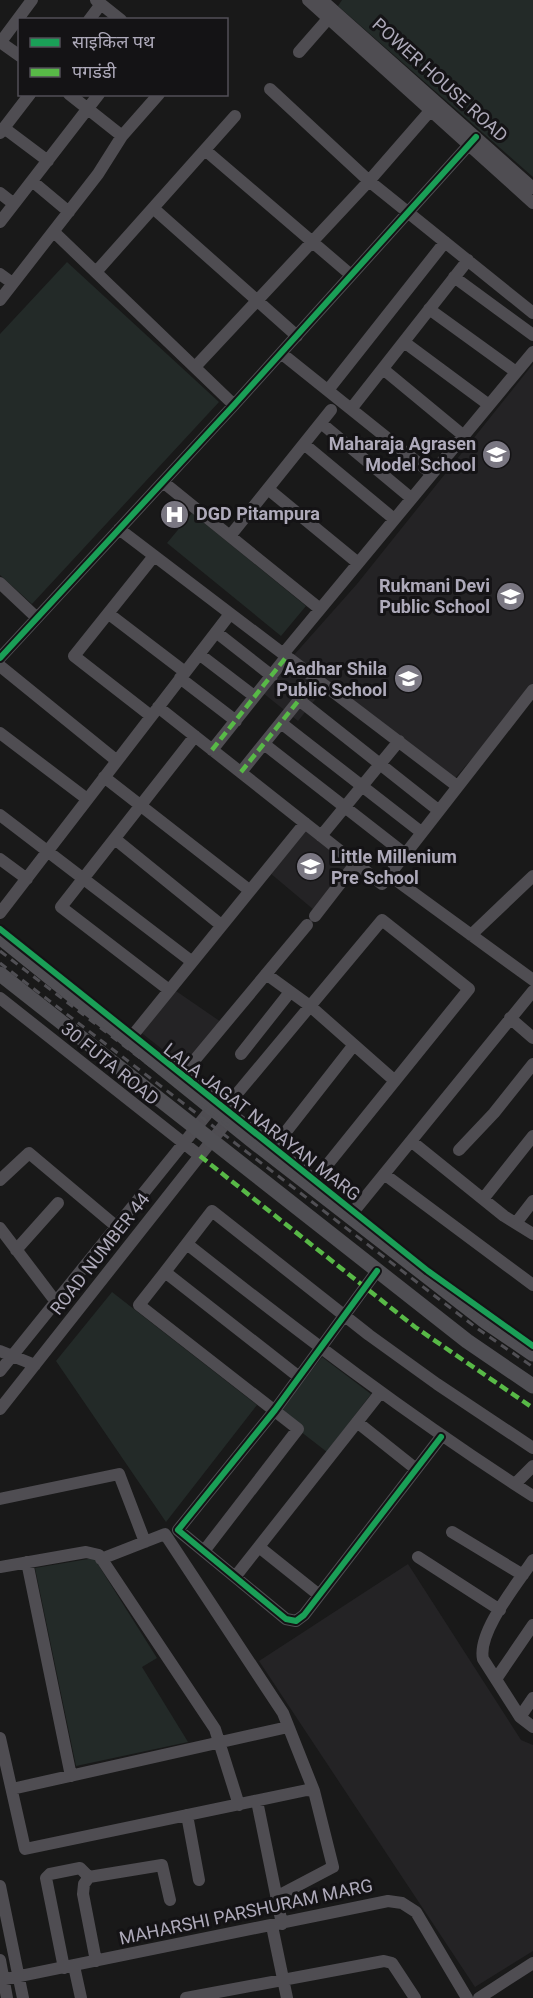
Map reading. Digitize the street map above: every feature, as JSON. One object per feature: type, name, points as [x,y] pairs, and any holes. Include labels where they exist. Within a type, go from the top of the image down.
[{"type":"main road","name":"LALA JAGAT NARAYAN MARG","points":[[0,937],[486,1322],[533,1354]]},
{"type":"main road","points":[[0,974],[467,1341],[533,1386]]},
{"type":"street","points":[[18,18],[32,0]]},
{"type":"street","name":"POWER HOUSE ROAD","points":[[308,0],[328,8],[473,141],[533,203]]},
{"type":"street","points":[[89,18],[98,2],[118,18]]},
{"type":"street","points":[[299,52],[328,8]]},
{"type":"street","name":"POWER HOUSE ROAD","points":[[328,8],[430,111],[533,188]]},
{"type":"street","points":[[18,18],[0,42],[18,55]]},
{"type":"street","points":[[270,89],[369,181],[533,313]]},
{"type":"street","points":[[28,96],[2,130],[48,161]]},
{"type":"street","points":[[72,96],[122,136]]},
{"type":"street","points":[[0,222],[98,96]]},
{"type":"street","points":[[0,300],[11,282],[69,212],[122,136],[157,96]]},
{"type":"street","points":[[195,367],[312,239],[369,181],[430,111]]},
{"type":"street","points":[[96,272],[235,116]]},
{"type":"street","points":[[0,658],[234,405],[473,141]]},
{"type":"street","points":[[205,150],[312,239],[351,275]]},
{"type":"street","points":[[32,181],[69,212]]},
{"type":"street","points":[[0,193],[14,204]]},
{"type":"street","points":[[153,208],[297,336]]},
{"type":"street","points":[[54,232],[234,405]]},
{"type":"street","points":[[328,390],[445,242]]},
{"type":"street","points":[[351,410],[468,260]]},
{"type":"street","points":[[0,274],[11,282]]},
{"type":"street","points":[[454,277],[533,335]]},
{"type":"street","points":[[429,309],[516,372]]},
{"type":"street","points":[[404,342],[489,405]]},
{"type":"street","points":[[212,750],[272,676],[320,609],[533,352]]},
{"type":"street","points":[[281,353],[432,474]]},
{"type":"street","points":[[383,369],[464,436]]},
{"type":"street","points":[[230,537],[331,410]]},
{"type":"street","points":[[321,423],[411,498]]},
{"type":"street","points":[[304,444],[394,519]]},
{"type":"street","points":[[163,482],[320,609]]},
{"type":"street","points":[[268,489],[358,563]]},
{"type":"street","points":[[119,530],[457,786]]},
{"type":"street","points":[[154,556],[74,656],[195,736],[382,884],[533,690]]},
{"type":"street","points":[[0,583],[37,618]]},
{"type":"street","points":[[109,614],[236,721]]},
{"type":"street","points":[[0,914],[230,614]]},
{"type":"street","points":[[216,632],[272,676]]},
{"type":"street","points":[[199,654],[254,696]]},
{"type":"street","points":[[0,666],[117,760]]},
{"type":"street","points":[[241,772],[316,679]]},
{"type":"street","points":[[299,700],[438,810]]},
{"type":"street","points":[[281,723],[363,784],[421,832]]},
{"type":"street","points":[[0,733],[87,799]]},
{"type":"street","points":[[169,990],[61,907],[195,736]]},
{"type":"street","points":[[321,836],[399,741]]},
{"type":"street","points":[[264,744],[405,854]]},
{"type":"street","points":[[104,777],[249,890]]},
{"type":"street","points":[[0,815],[191,961]]},
{"type":"street","points":[[133,1035],[305,823]]},
{"type":"street","points":[[115,839],[221,925]]},
{"type":"street","points":[[0,859],[27,879]]},
{"type":"street","points":[[0,929],[133,1035],[180,1078],[311,921],[356,863]]},
{"type":"street","points":[[389,874],[533,980]]},
{"type":"street","points":[[471,935],[533,876]]},
{"type":"street","points":[[315,1180],[469,989],[382,920],[221,1113],[274,1147],[352,1214],[533,1346]]},
{"type":"street","points":[[266,974],[309,1006],[395,1081]]},
{"type":"street","points":[[352,1214],[533,991]]},
{"type":"street","points":[[241,1054],[290,992]]},
{"type":"street","name":"30 FUTA ROAD","points":[[0,998],[183,1145],[200,1156]]},
{"type":"street","points":[[510,1018],[533,1038]]},
{"type":"street","points":[[274,1147],[353,1046]]},
{"type":"street","points":[[459,1149],[494,1113],[533,1064]]},
{"type":"street","name":"ROAD NUMBER 44","points":[[0,1371],[6,1354],[56,1302],[183,1145],[196,1130],[221,1113]]},
{"type":"street","name":"ROAD NUMBER 44","points":[[0,1409],[200,1156],[211,1141],[221,1113]]},
{"type":"street","points":[[483,1199],[533,1136]]},
{"type":"street","points":[[411,1141],[483,1199],[533,1234]]},
{"type":"street","points":[[0,1180],[29,1153],[117,1227]]},
{"type":"street","points":[[384,1174],[533,1285]]},
{"type":"street","points":[[516,1223],[533,1201]]},
{"type":"street","points":[[16,1250],[58,1203]]},
{"type":"street","points":[[204,1551],[298,1429],[139,1305],[212,1210],[369,1335],[533,1448]]},
{"type":"street","points":[[0,1228],[56,1302]]},
{"type":"street","points":[[188,1244],[319,1349],[441,1437],[533,1496]]},
{"type":"street","points":[[377,1271],[274,1410],[178,1530],[286,1619],[296,1621],[304,1615],[441,1437]]},
{"type":"street","points":[[165,1272],[299,1377]]},
{"type":"street","points":[[6,1354],[35,1365]]},
{"type":"street","points":[[235,1577],[380,1393]]},
{"type":"street","points":[[357,1422],[416,1469]]},
{"type":"street","points":[[514,1484],[533,1466]]},
{"type":"street","points":[[0,1499],[119,1474],[145,1542]]},
{"type":"street","points":[[452,1532],[524,1575]]},
{"type":"street","points":[[101,1559],[165,1534],[283,1713],[314,1791],[333,1867],[276,1897]]},
{"type":"street","points":[[259,1547],[319,1595]]},
{"type":"street","points":[[0,1567],[86,1552],[92,1552],[101,1559],[215,1729],[239,1805]]},
{"type":"street","points":[[418,1557],[500,1610]]},
{"type":"street","points":[[533,1560],[500,1610],[481,1650],[483,1659],[520,1717],[533,1727]]},
{"type":"street","points":[[27,1562],[71,1776]]},
{"type":"street","points":[[496,1679],[533,1625]]},
{"type":"street","points":[[520,1717],[533,1698]]},
{"type":"street","points":[[12,1790],[288,1727]]},
{"type":"street","points":[[0,1738],[25,1849],[307,1790],[314,1791]]},
{"type":"street","points":[[257,1801],[276,1897],[277,1925],[287,1998]]},
{"type":"street","points":[[188,1815],[199,1880]]},
{"type":"street","points":[[96,1961],[83,1894],[84,1884],[89,1877],[162,1865],[170,1900]]},
{"type":"street","points":[[81,1998],[69,1967],[46,1878],[50,1874],[80,1868],[89,1877]]},
{"type":"street","points":[[0,1886],[23,1998]]},
{"type":"street","name":"MAHARSHI PARSHURAM MARG","points":[[18,1977],[388,1902],[402,1903],[416,1912],[466,1998]]},
{"type":"street","points":[[0,1960],[2,1980],[8,1998]]},
{"type":"street","points":[[186,1998],[244,1993],[284,1980],[389,1961],[415,1998]]},
{"type":"street","points":[[478,1998],[533,1963]]},
{"type":"street","points":[[2,1980],[18,1977]]},
{"type":"shaded area","points":[[342,0],[533,0],[533,177],[338,6]]},
{"type":"shaded area","points":[[67,262],[219,402],[32,604],[0,575],[0,334]]},
{"type":"shaded area","points":[[533,364],[533,690],[455,778],[294,655],[357,584]]},
{"type":"shaded area","points":[[192,513],[306,606],[281,636],[167,543]]},
{"type":"shaded area","points":[[290,659],[326,686],[298,721],[263,693]]},
{"type":"shaded area","name":"Little Millenium Pre School","points":[[305,829],[350,862],[314,910],[270,873]]},
{"type":"shaded area","points":[[176,991],[224,1024],[185,1067],[139,1031]]},
{"type":"shaded area","points":[[112,1292],[257,1405],[166,1522],[56,1361]]},
{"type":"shaded area","points":[[322,1357],[371,1394],[327,1452],[278,1414]]},
{"type":"shaded area","points":[[94,1558],[157,1658],[142,1667],[188,1742],[76,1766],[35,1568]]},
{"type":"shaded area","points":[[408,1564],[521,1740],[533,1745],[533,1951],[475,1987],[259,1661]]},
{"type":"railway","points":[[0,951],[484,1321],[533,1355]]},
{"type":"railway","points":[[0,963],[478,1329],[533,1367]]},
{"type":"marked path","points":[[212,750],[287,656]]},
{"type":"marked path","points":[[241,772],[316,679]]},
{"type":"marked path","points":[[200,1156],[415,1327],[533,1408]]},
{"type":"cycle path","points":[[0,658],[234,405],[476,137]]},
{"type":"cycle path","points":[[0,929],[428,1271],[533,1346]]},
{"type":"cycle path","points":[[377,1271],[275,1410],[178,1530],[286,1619],[296,1621],[304,1615],[441,1437]]},
{"type":"place","name":"Maharaja Agrasen Model School","points":[[497,454]]},
{"type":"place","name":"DGD Pitampura","points":[[175,514]]},
{"type":"place","name":"Rukmani Devi Public School","points":[[511,596]]},
{"type":"place","name":"Aadhar Shila Public School","points":[[408,679]]},
{"type":"place","name":"Little Millenium Pre School","points":[[310,867]]}]
